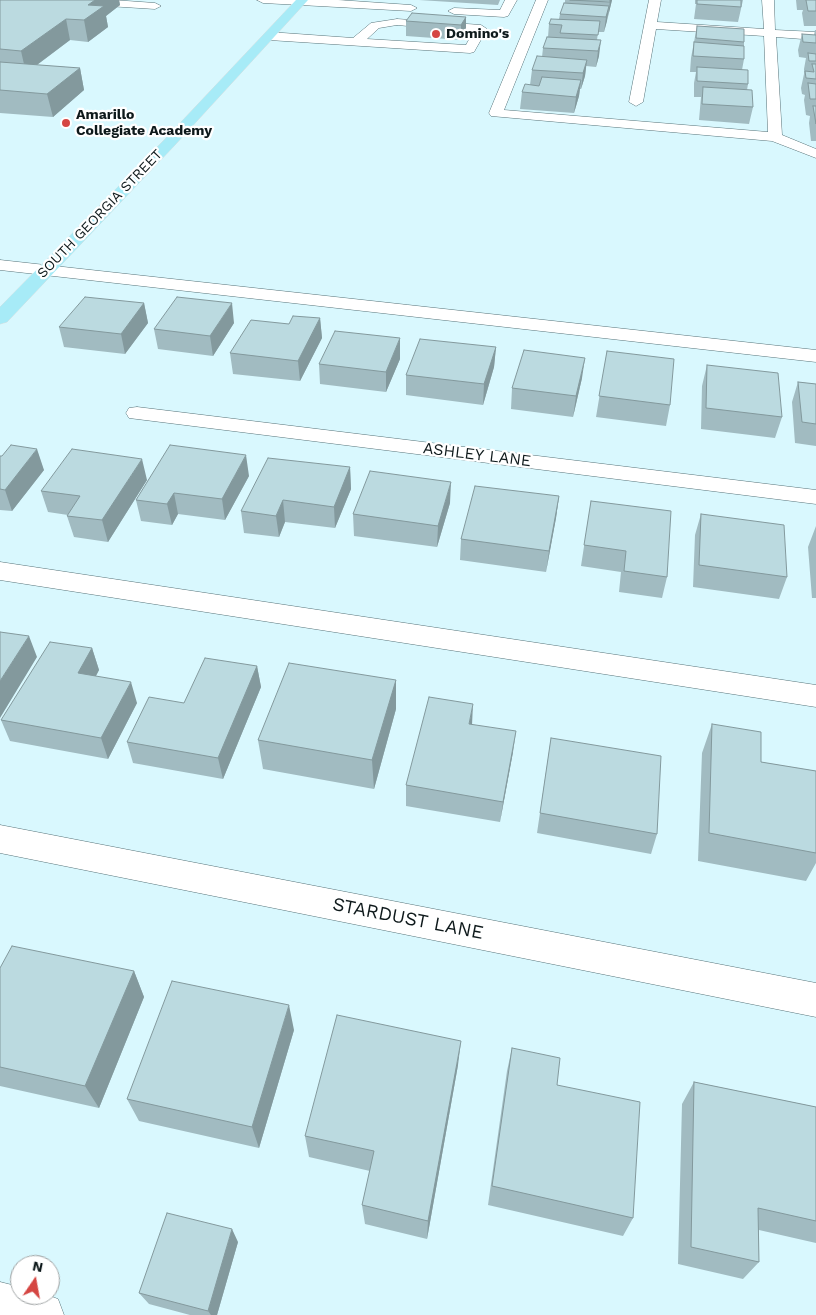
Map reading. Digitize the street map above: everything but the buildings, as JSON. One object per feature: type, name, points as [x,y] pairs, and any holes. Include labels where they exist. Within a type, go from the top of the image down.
[{"type":"main road","name":"SOUTH GEORGIA STREET","points":[[0,318],[301,1]]},
{"type":"street","points":[[60,0],[155,6]]},
{"type":"street","points":[[263,0],[419,9]]},
{"type":"street","points":[[438,10],[504,14],[511,0]]},
{"type":"street","points":[[542,0],[496,113],[775,137],[816,154]]},
{"type":"street","points":[[636,102],[652,25],[655,0]]},
{"type":"street","points":[[768,0],[775,137]]},
{"type":"street","points":[[269,36],[470,48],[481,29],[397,22],[375,25],[356,41]]},
{"type":"street","points":[[652,25],[816,36]]},
{"type":"street","points":[[0,265],[816,356]]},
{"type":"street","name":"ASHLEY LANE","points":[[137,412],[816,497]]},
{"type":"street","points":[[0,571],[816,696]]},
{"type":"street","name":"STARDUST LANE","points":[[0,839],[816,1000]]},
{"type":"street","points":[[0,1304],[42,1315]]},
{"type":"place","name":"Domino's","points":[[436,34]]},
{"type":"place","name":"Amarillo Collegiate Academy","points":[[66,123]]}]
